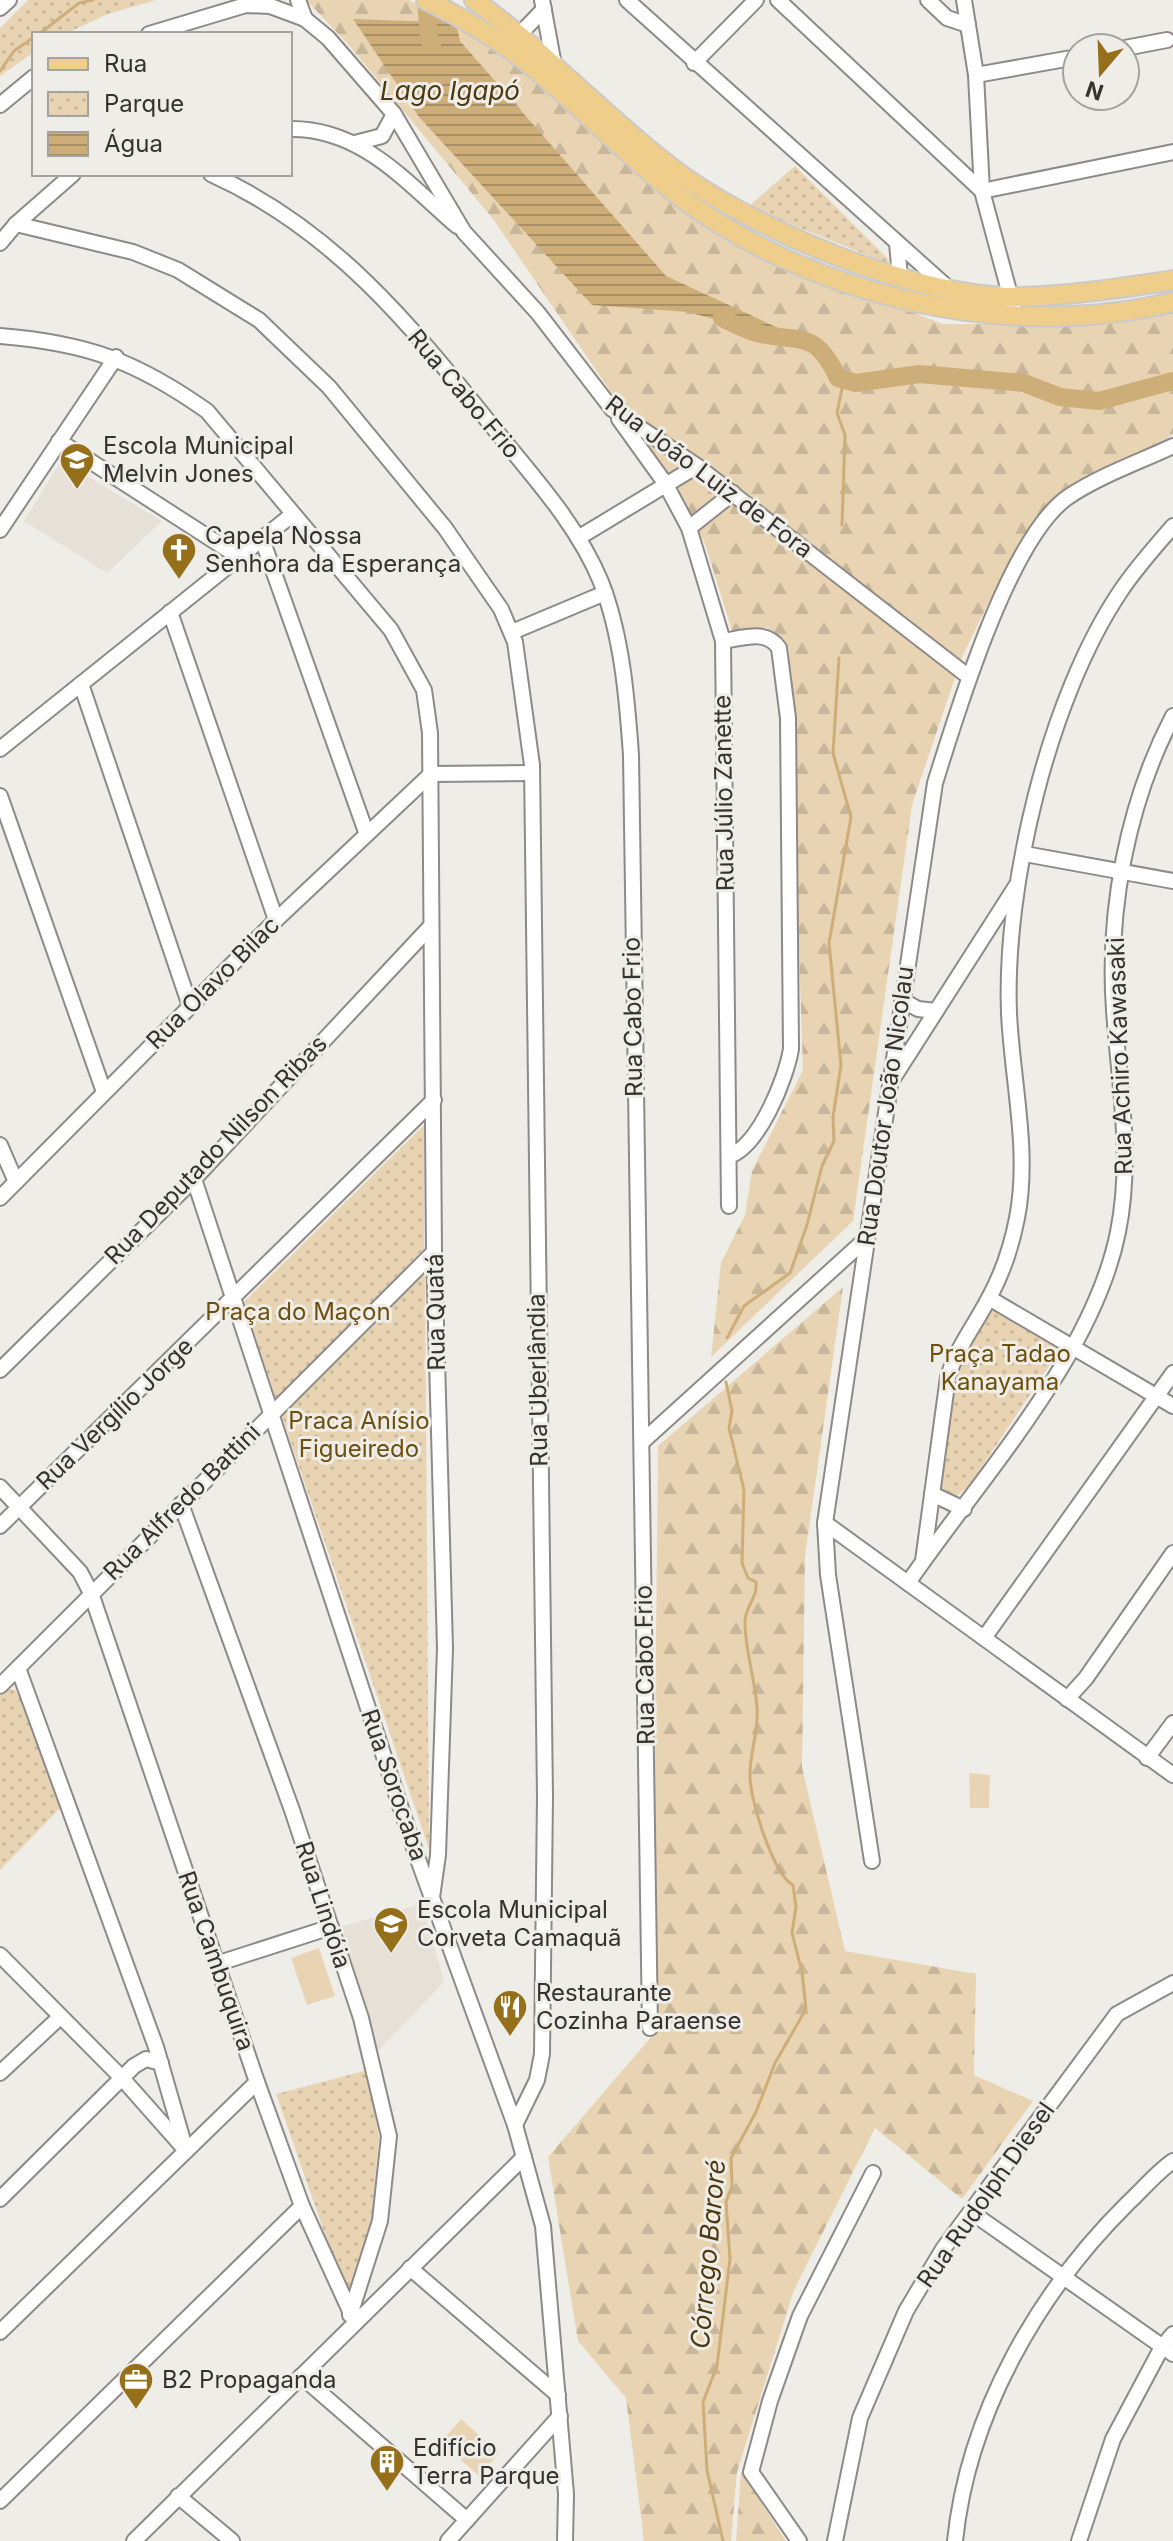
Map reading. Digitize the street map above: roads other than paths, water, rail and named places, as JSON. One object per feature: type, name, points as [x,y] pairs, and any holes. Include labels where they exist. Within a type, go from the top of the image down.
[{"type":"main road","points":[[426,0],[467,21],[531,65],[678,195],[739,234],[888,297],[965,312],[1013,316],[1116,313],[1173,302]]},
{"type":"main road","points":[[474,0],[520,34],[639,142],[703,191],[791,237],[900,276],[948,288],[1013,297],[1105,290],[1173,280]]},
{"type":"street","points":[[0,8],[9,0]]},
{"type":"street","points":[[195,21],[212,0]]},
{"type":"street","name":"Rua João Luiz de Fora","points":[[298,0],[305,19]]},
{"type":"street","points":[[627,0],[948,288]]},
{"type":"street","points":[[694,63],[756,0]]},
{"type":"street","points":[[778,0],[982,191]]},
{"type":"street","points":[[928,0],[947,18],[968,25]]},
{"type":"street","points":[[964,0],[976,75],[982,191],[1013,297],[1013,316]]},
{"type":"street","name":"Rua João Luiz de Fora","points":[[156,32],[244,3],[275,3],[305,19],[328,38],[394,114],[464,232],[538,313],[612,409],[733,493],[969,677]]},
{"type":"street","points":[[520,34],[543,4]]},
{"type":"street","points":[[543,4],[554,65]]},
{"type":"street","points":[[1141,45],[1167,40]]},
{"type":"street","points":[[976,75],[1061,60]]},
{"type":"street","points":[[0,105],[32,79]]},
{"type":"street","points":[[355,143],[382,136],[394,114]]},
{"type":"street","points":[[292,129],[329,133],[355,143],[401,174],[464,232]]},
{"type":"street","points":[[982,191],[1173,152]]},
{"type":"street","points":[[0,243],[16,224],[71,176]]},
{"type":"street","name":"Rua Cabo Frio","points":[[216,176],[248,190],[295,219],[354,268],[456,381],[578,538],[605,593],[627,704],[631,755],[650,2028]]},
{"type":"street","name":"Rua Uberlândia","points":[[16,224],[157,260],[259,320],[329,387],[445,528],[484,582],[512,632],[525,701],[532,773],[545,1797],[542,2054],[537,2080],[515,2125]]},
{"type":"street","points":[[897,243],[900,276]]},
{"type":"street","name":"Rua Quatá","points":[[0,336],[82,347],[116,357],[174,387],[207,411],[391,630],[424,690],[430,733],[431,774],[434,1252],[445,1648],[438,1855],[432,1897]]},
{"type":"street","points":[[0,530],[116,357]]},
{"type":"street","name":"Rua Júlio Zanette","points":[[612,409],[665,483],[689,528],[723,641],[729,1206]]},
{"type":"street","points":[[59,441],[239,557]]},
{"type":"street","name":"Rua Doutor João Nicolau","points":[[872,1861],[828,1575],[825,1523],[935,783],[969,677],[1010,582],[1055,509],[1080,490],[1173,446]]},
{"type":"street","points":[[578,538],[697,466]]},
{"type":"street","points":[[689,528],[733,493]]},
{"type":"street","points":[[0,749],[293,514]]},
{"type":"street","points":[[923,1561],[948,1377],[957,1350],[989,1298],[1017,1218],[1023,1161],[1009,1010],[1011,947],[1020,879],[1051,741],[1080,663],[1120,592],[1173,526]]},
{"type":"street","points":[[262,539],[366,832]]},
{"type":"street","points":[[512,632],[605,593]]},
{"type":"street","points":[[170,612],[276,920]]},
{"type":"street","points":[[723,641],[763,635],[773,639],[779,648],[788,749],[789,1059],[780,1089],[747,1145],[729,1156]]},
{"type":"street","points":[[81,684],[190,1006]]},
{"type":"street","name":"Rua Achiro Kawasaki","points":[[908,1583],[964,1509],[1074,1347],[1102,1289],[1118,1234],[1127,1172],[1114,1008],[1113,943],[1121,870],[1141,800],[1173,716]]},
{"type":"street","points":[[431,774],[532,773]]},
{"type":"street","name":"Rua Olavo Bilac","points":[[0,1198],[276,920],[431,774]]},
{"type":"street","points":[[0,796],[104,1092]]},
{"type":"street","points":[[1025,854],[1173,881]]},
{"type":"street","points":[[891,1081],[1020,879]]},
{"type":"street","name":"Rua Deputado Nilson Ribas","points":[[0,1370],[194,1179],[430,927]]},
{"type":"street","points":[[984,939],[1011,947]]},
{"type":"street","points":[[902,1000],[918,1009],[936,1011]]},
{"type":"street","name":"Rua Vergílio Jorge","points":[[0,1526],[434,1100]]},
{"type":"street","points":[[0,1145],[16,1182]]},
{"type":"street","name":"Rua Sorocaba","points":[[194,1179],[416,1854],[515,2125],[543,2226],[566,2494],[565,2541]]},
{"type":"street","points":[[642,1442],[825,1272],[866,1239]]},
{"type":"street","name":"Rua Alfredo Battini","points":[[0,1686],[434,1252]]},
{"type":"street","points":[[825,1272],[862,1269]]},
{"type":"street","points":[[989,1298],[1173,1406]]},
{"type":"street","points":[[984,1638],[1159,1398],[1173,1373]]},
{"type":"street","name":"Rua Cambuquira","points":[[0,1487],[80,1572],[91,1593],[257,2082],[302,2206],[352,2318]]},
{"type":"street","points":[[932,1494],[964,1509]]},
{"type":"street","name":"Rua Lindóia","points":[[181,1504],[361,2018],[389,2136],[380,2221],[352,2318]]},
{"type":"street","points":[[825,1523],[1173,1775]]},
{"type":"street","points":[[1067,1699],[1086,1678],[1173,1553]]},
{"type":"street","points":[[18,1668],[161,2063],[186,2151]]},
{"type":"street","points":[[1147,1758],[1173,1723]]},
{"type":"street","points":[[416,1854],[438,1855]]},
{"type":"street","points":[[216,1964],[331,1927]]},
{"type":"street","points":[[0,1955],[121,2077],[186,2151]]},
{"type":"street","name":"Rua Rudolph Diesel","points":[[835,2541],[860,2418],[906,2311],[943,2249],[1117,2014],[1173,1983]]},
{"type":"street","points":[[0,2073],[60,2017]]},
{"type":"street","points":[[0,2199],[121,2077],[146,2059],[161,2063]]},
{"type":"street","points":[[0,2332],[257,2082]]},
{"type":"street","points":[[134,2541],[301,2376],[352,2318],[410,2268],[524,2157]]},
{"type":"street","points":[[955,2541],[959,2501],[975,2444],[1011,2360],[1063,2275],[1111,2220],[1173,2161]]},
{"type":"street","points":[[799,2541],[751,2472],[800,2316],[873,2173]]},
{"type":"street","points":[[0,2501],[302,2206]]},
{"type":"street","points":[[971,2212],[1167,2350]]},
{"type":"street","points":[[410,2268],[558,2395]]},
{"type":"street","points":[[1079,2541],[1113,2439],[1167,2350],[1173,2334]]},
{"type":"street","points":[[301,2376],[467,2520]]},
{"type":"street","points":[[448,2541],[560,2416]]},
{"type":"street","points":[[178,2496],[232,2541]]},
{"type":"water","name":"Lago Igapó","points":[[430,0],[451,0],[460,41],[666,276],[826,350],[688,312],[592,305],[419,117],[353,19],[435,22]]},
{"type":"waterway","points":[[42,32],[79,3],[93,0]]},
{"type":"waterway","points":[[426,0],[432,45]]},
{"type":"waterway","points":[[0,71],[14,51],[32,38]]},
{"type":"waterway","points":[[722,318],[753,332],[805,341],[821,351],[838,378],[856,383],[919,374],[1024,383],[1060,397],[1099,401],[1173,381]]},
{"type":"waterway","name":"Córrego Baroré","points":[[842,525],[845,435],[837,413],[844,379]]},
{"type":"waterway","name":"Córrego Baroré","points":[[727,1338],[744,1306],[790,1273],[807,1225],[822,1166],[834,1141],[833,1117],[841,1065],[829,943],[851,817],[833,753],[839,658]]},
{"type":"waterway","name":"Córrego Baroré","points":[[723,2541],[707,2470],[703,2402],[717,2366],[730,2259],[726,2202],[732,2186],[731,2158],[756,2112],[775,2063],[806,2009],[802,1972],[792,1933],[796,1907],[793,1885],[785,1878],[770,1851],[751,1785],[750,1766],[757,1707],[745,1622],[756,1582],[748,1578],[742,1563],[744,1490],[729,1428],[732,1411],[726,1382]]},
{"type":"place","name":"Escola Municipal Melvin Jones","points":[[77,491]]},
{"type":"place","name":"Capela Nossa Senhora da Esperança","points":[[179,581]]},
{"type":"place","name":"Escola Municipal Corveta Camaquã","points":[[391,1955]]},
{"type":"place","name":"Restaurante Cozinha Paraense","points":[[510,2038]]},
{"type":"place","name":"B2 Propaganda","points":[[136,2411]]},
{"type":"place","name":"Edifício Terra Parque","points":[[387,2493]]},
{"type":"park label","name":"Praça do Maçon","points":[[298,1312]]},
{"type":"park label","name":"Praça Tadao Kanayama","points":[[1000,1368]]},
{"type":"park label","name":"Praca Anísio Figueiredo","points":[[359,1435]]}]
